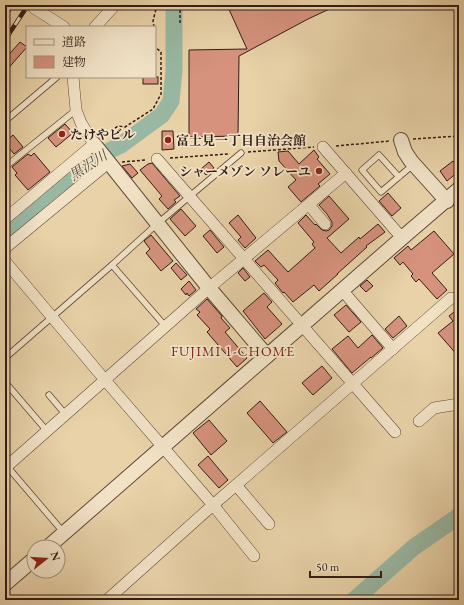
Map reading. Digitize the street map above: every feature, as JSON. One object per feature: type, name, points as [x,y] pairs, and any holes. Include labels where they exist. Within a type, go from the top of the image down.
[{"type":"street","points":[[97,26],[115,5]]},
{"type":"street","points":[[34,8],[62,26]]},
{"type":"street","points":[[73,78],[76,110],[81,123],[94,144],[209,288],[268,356]]},
{"type":"street","points":[[401,140],[405,152],[414,164],[447,201]]},
{"type":"street","points":[[5,219],[94,144]]},
{"type":"street","points":[[323,146],[402,238]]},
{"type":"street","points":[[157,159],[395,432]]},
{"type":"street","points":[[5,248],[108,163]]},
{"type":"street","points":[[6,466],[106,380],[209,288],[346,173]]},
{"type":"street","points":[[57,539],[459,189]]},
{"type":"street","points":[[308,205],[325,224]]},
{"type":"street","points":[[5,261],[213,504],[254,556]]},
{"type":"street","points":[[342,290],[393,349]]},
{"type":"street","points":[[107,600],[213,504],[451,298]]},
{"type":"street","points":[[418,420],[434,408],[459,404]]},
{"type":"street","points":[[236,485],[269,524]]},
{"type":"street","points":[[5,584],[26,566]]},
{"type":"lane","points":[[5,121],[56,78]]},
{"type":"lane","points":[[5,167],[76,110]]},
{"type":"lane","points":[[5,358],[157,224],[241,153]]},
{"type":"lane","points":[[399,177],[380,155],[362,170],[381,192],[399,177],[414,164]]},
{"type":"lane","points":[[112,265],[166,327]]},
{"type":"lane","points":[[5,382],[47,431]]},
{"type":"lane","points":[[49,395],[66,415]]},
{"type":"lane","points":[[6,466],[64,533]]},
{"type":"path","points":[[154,26],[153,21],[158,5]]},
{"type":"path","points":[[180,5],[180,23]]},
{"type":"path","points":[[94,144],[118,126],[125,127],[153,108],[161,94],[161,52],[156,48]]},
{"type":"path","points":[[108,163],[459,136]]},
{"type":"building","points":[[227,5],[338,5],[308,19],[239,56],[238,136],[189,137],[189,50],[247,49]]},
{"type":"building","points":[[20,42],[26,46],[5,72],[5,59]]},
{"type":"building","points":[[158,77],[158,84],[143,84],[143,78]]},
{"type":"building","name":"たけやビル","points":[[65,124],[73,133],[56,147],[48,138]]},
{"type":"building","name":"富士見一丁目自治会館","points":[[162,131],[173,131],[174,149],[162,150]]},
{"type":"building","points":[[13,135],[23,147],[14,154],[10,149],[8,151],[5,147],[5,142]]},
{"type":"building","points":[[314,150],[319,157],[317,159],[330,174],[318,184],[320,186],[301,202],[288,187],[296,180],[279,161],[278,152],[288,151],[299,164]]},
{"type":"building","points":[[34,153],[50,172],[28,190],[15,175],[17,173],[12,167],[28,154],[31,156]]},
{"type":"building","points":[[453,161],[459,168],[459,171],[447,181],[440,171]]},
{"type":"building","points":[[209,162],[214,168],[206,175],[201,169]]},
{"type":"building","points":[[152,163],[180,196],[174,200],[176,202],[168,209],[159,199],[162,196],[140,170]]},
{"type":"building","points":[[130,164],[138,173],[132,178],[122,166]]},
{"type":"building","points":[[388,193],[401,208],[392,216],[379,201]]},
{"type":"building","points":[[329,196],[349,219],[327,238],[341,253],[359,237],[360,239],[378,224],[385,232],[366,246],[367,247],[319,291],[314,285],[293,302],[275,283],[278,280],[264,265],[261,267],[255,261],[268,250],[288,272],[315,248],[312,244],[314,242],[298,223],[306,215],[322,230],[329,230],[332,226],[332,222],[319,205]]},
{"type":"building","points":[[181,209],[196,226],[185,236],[170,219]]},
{"type":"building","points":[[238,215],[256,238],[245,248],[238,240],[241,237],[229,223]]},
{"type":"building","points":[[210,230],[224,247],[217,253],[203,236]]},
{"type":"building","points":[[434,231],[454,254],[432,273],[447,290],[437,299],[419,279],[416,282],[411,276],[413,274],[403,262],[400,265],[394,258],[408,246],[411,250]]},
{"type":"building","points":[[151,235],[173,261],[161,271],[146,253],[150,249],[144,241]]},
{"type":"building","points":[[176,263],[187,275],[181,280],[171,268]]},
{"type":"building","points":[[243,268],[250,277],[245,281],[238,273]]},
{"type":"building","points":[[367,280],[373,286],[366,292],[360,286]]},
{"type":"building","points":[[189,281],[196,290],[189,296],[187,293],[186,295],[181,289]]},
{"type":"building","points":[[264,293],[272,302],[267,307],[282,324],[265,339],[243,311]]},
{"type":"building","points":[[207,299],[230,328],[225,332],[247,358],[237,367],[207,332],[210,329],[197,315],[200,312],[196,309]]},
{"type":"building","points":[[346,305],[361,322],[349,332],[334,315]]},
{"type":"building","points":[[459,308],[459,357],[438,333],[453,321],[449,316]]},
{"type":"building","points":[[399,316],[407,326],[393,338],[385,329]]},
{"type":"building","points":[[372,335],[383,348],[352,373],[332,349],[348,336],[358,348]]},
{"type":"building","points":[[322,366],[332,378],[313,395],[302,383]]},
{"type":"building","points":[[260,401],[287,432],[273,443],[247,413]]},
{"type":"building","points":[[209,420],[227,441],[211,455],[193,433]]},
{"type":"building","points":[[208,456],[228,480],[219,488],[198,465]]},
{"type":"waterway","name":"黒沢川","points":[[5,232],[47,194],[89,161],[121,145],[162,115],[171,101],[174,71],[174,5]]},
{"type":"waterway","points":[[354,600],[414,547],[459,516]]},
{"type":"railway","points":[[5,16],[12,5]]},
{"type":"railway","points":[[5,40],[28,5]]},
{"type":"place","name":"たけやビル","points":[[62,134]]},
{"type":"place","name":"富士見一丁目自治会館","points":[[168,140]]},
{"type":"place","name":"シャーメゾン ソレーユ","points":[[319,171]]},
{"type":"district","name":"FUJIMI 1-CHOME","points":[[233,351]]}]
